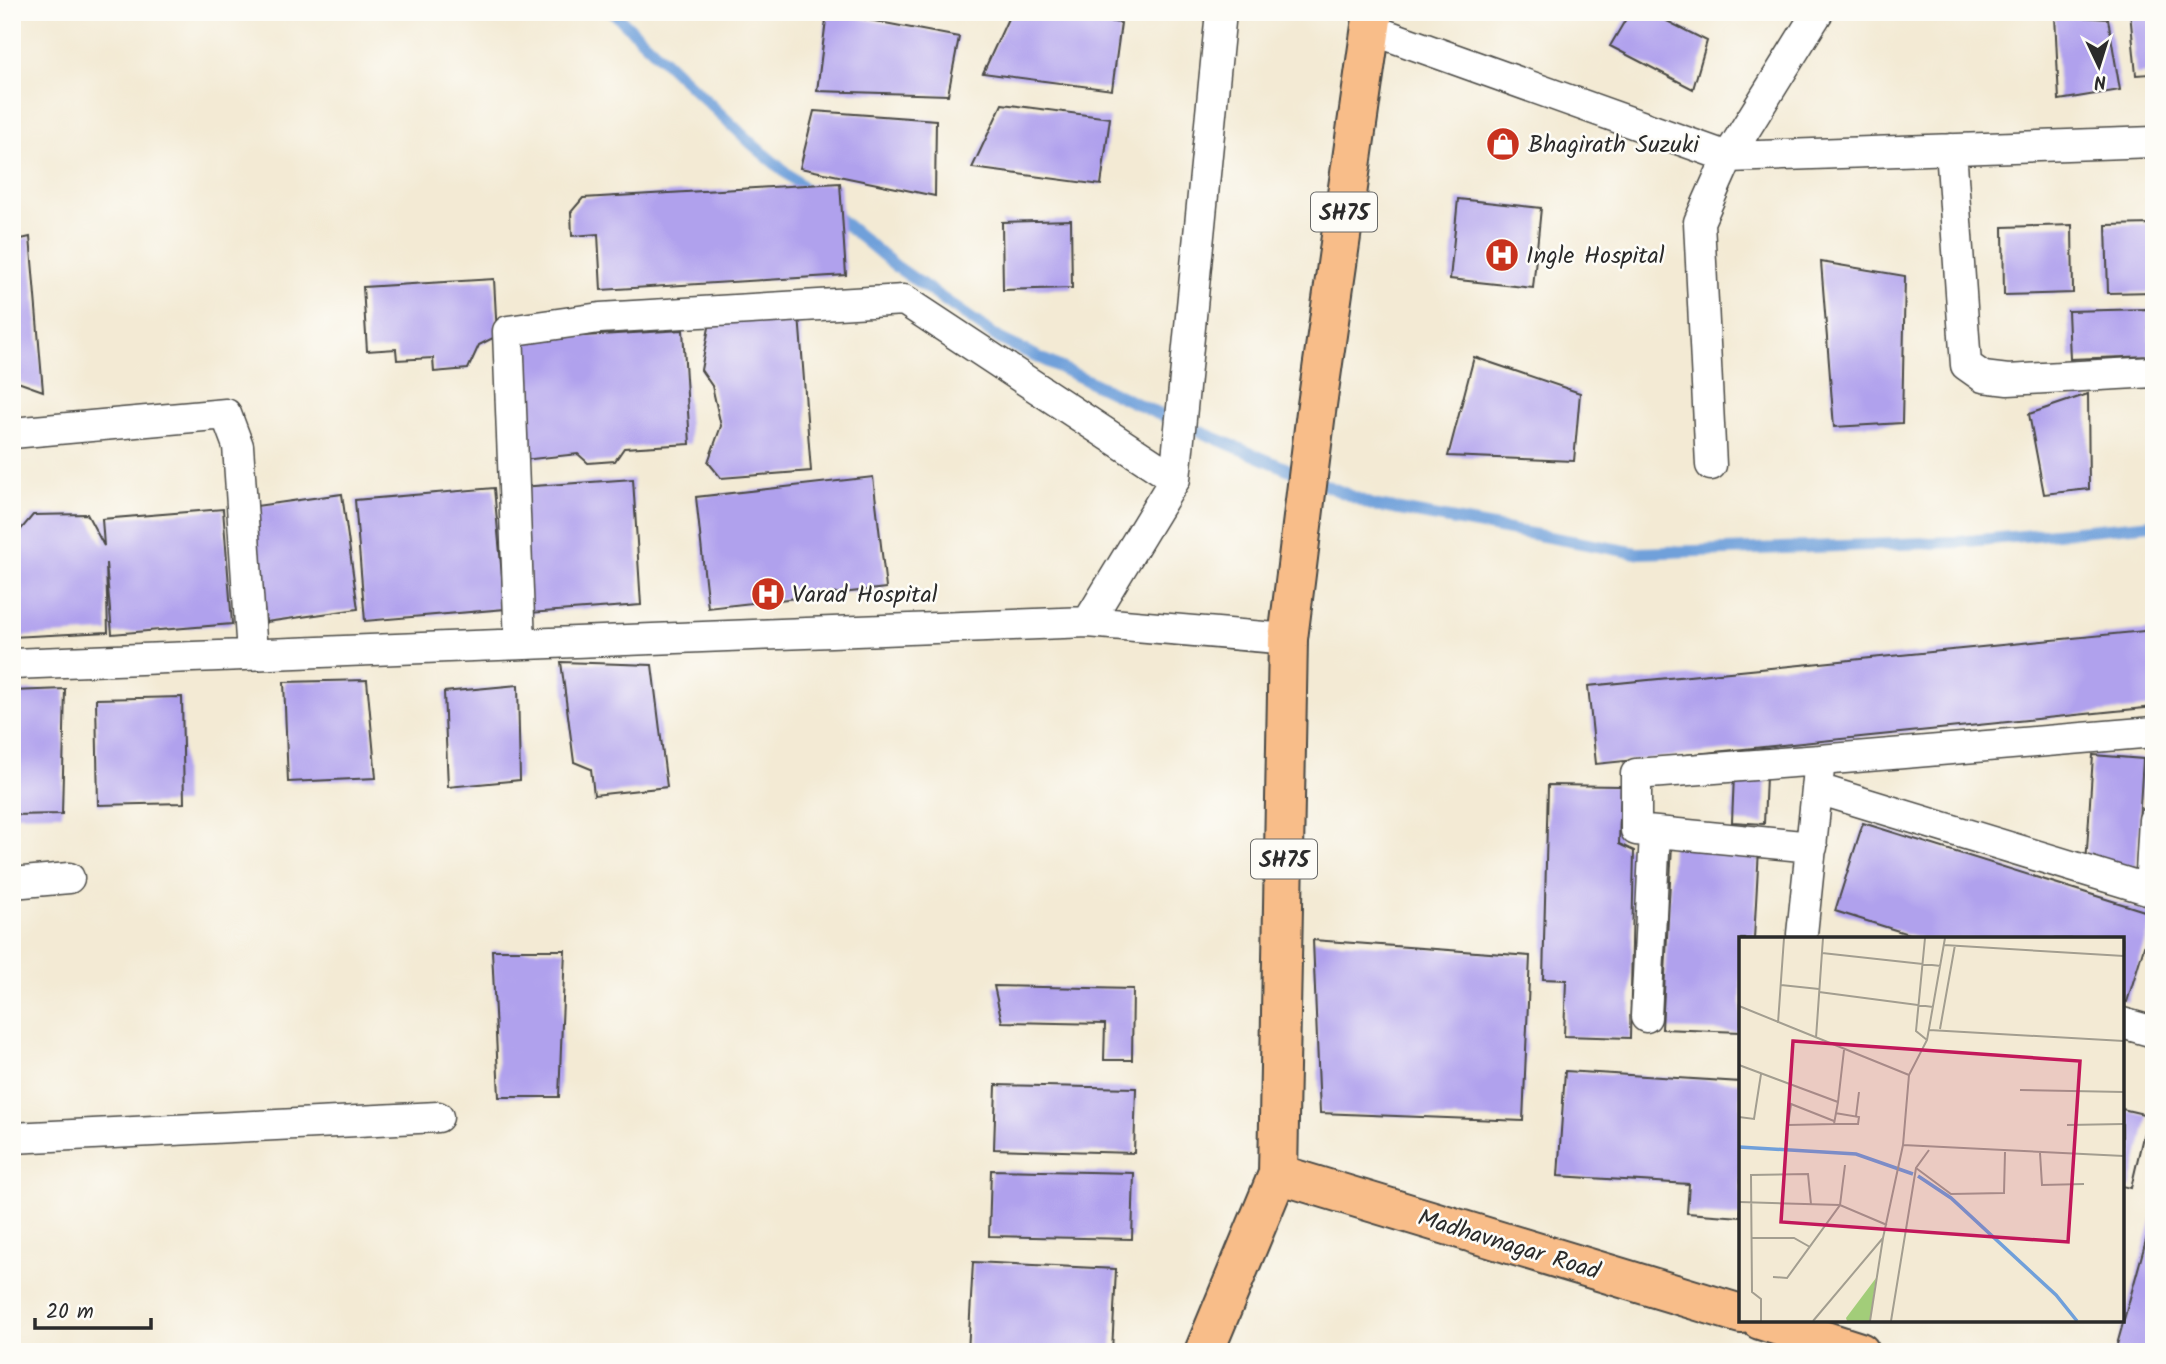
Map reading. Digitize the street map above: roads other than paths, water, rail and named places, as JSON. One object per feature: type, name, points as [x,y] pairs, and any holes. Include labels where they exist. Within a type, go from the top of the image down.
[{"type":"main road","name":"SH75","points":[[1204,1352],[1278,1174],[1288,639],[1316,412],[1371,21]]},
{"type":"main road","name":"Madhavnagar Road","points":[[1278,1174],[1739,1313]]},
{"type":"main road","points":[[1774,1322],[1860,1352]]},
{"type":"street","points":[[1088,622],[1175,479],[1221,12]]},
{"type":"street","points":[[1711,465],[1699,222],[1728,157],[1818,12]]},
{"type":"street","points":[[1371,21],[1728,157],[2154,142]]},
{"type":"street","points":[[1951,149],[1966,365],[1983,377],[2008,380],[2154,372]]},
{"type":"street","points":[[520,644],[508,331],[600,318],[904,300],[1175,479]]},
{"type":"street","points":[[12,433],[226,414],[238,446],[252,654]]},
{"type":"street","points":[[12,664],[1088,622],[1288,639]]},
{"type":"street","points":[[1812,847],[1636,830],[1636,774],[1819,774],[2154,732]]},
{"type":"street","points":[[1819,774],[2150,890],[2154,820]]},
{"type":"street","points":[[1808,937],[1819,774]]},
{"type":"street","points":[[1646,1017],[1655,832]]},
{"type":"street","points":[[12,883],[69,878]]},
{"type":"street","points":[[2124,1024],[2154,1032]]},
{"type":"street","points":[[12,1138],[438,1117]]},
{"type":"waterway","points":[[613,12],[752,144],[811,194]]},
{"type":"waterway","points":[[830,211],[897,267],[1000,339],[1156,413],[1372,505],[1637,553],[1957,542],[2154,524]]},
{"type":"place","name":"Bhagirath Suzuki","points":[[1503,144]]},
{"type":"place","name":"Ingle Hospital","points":[[1502,255]]},
{"type":"place","name":"Varad Hospital","points":[[768,594]]}]
